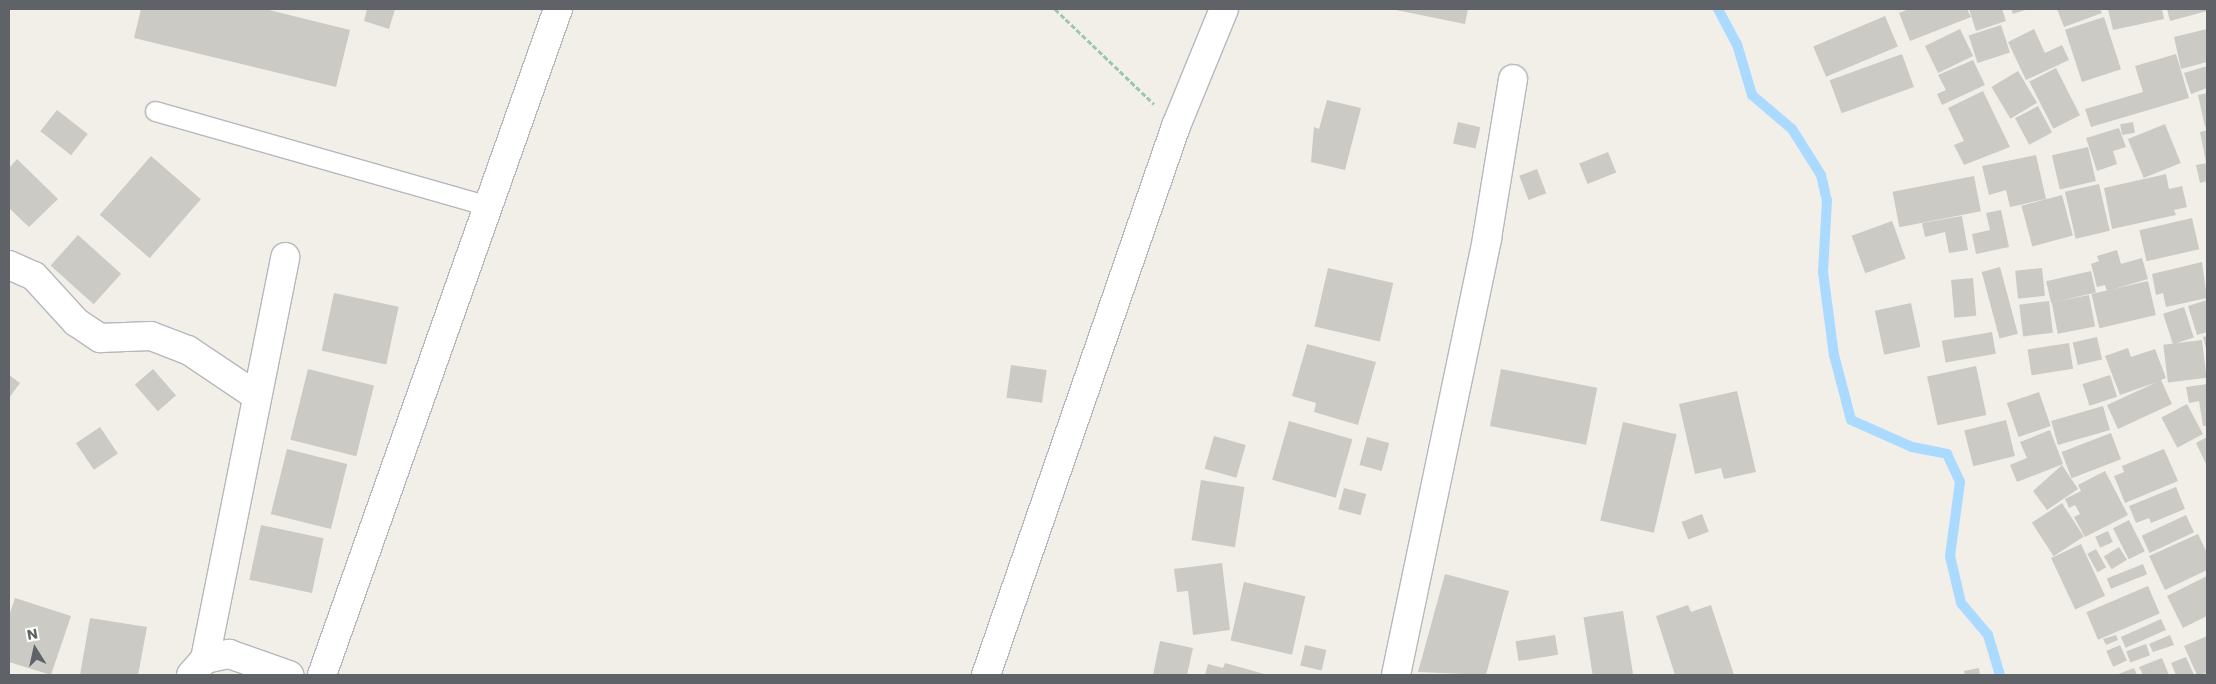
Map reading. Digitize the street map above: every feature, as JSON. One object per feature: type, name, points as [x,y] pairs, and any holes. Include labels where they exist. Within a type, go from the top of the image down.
[{"type":"street","points":[[322,675],[558,9]]},
{"type":"street","points":[[986,675],[1176,126],[1224,9]]},
{"type":"street","points":[[1396,675],[1487,238],[1513,79]]},
{"type":"street","points":[[198,667],[285,257]]},
{"type":"street","points":[[9,265],[34,276],[76,322],[100,338],[151,336],[188,350],[255,395]]},
{"type":"street","points":[[198,667],[229,654],[289,675]]},
{"type":"lane","points":[[155,111],[488,206]]},
{"type":"path","points":[[1056,9],[1176,126]]},
{"type":"building","points":[[141,9],[265,9],[350,30],[336,87],[134,38]]},
{"type":"building","points":[[367,9],[395,9],[389,29],[364,21]]},
{"type":"building","points":[[1391,9],[1468,9],[1465,24]]},
{"type":"building","points":[[1909,9],[1967,9],[1971,17],[1910,41],[1899,13]]},
{"type":"building","points":[[1969,9],[2002,9],[2006,21],[1976,31]]},
{"type":"building","points":[[2011,9],[2028,9],[2013,14]]},
{"type":"building","points":[[2057,9],[2100,9],[2102,13],[2064,27]]},
{"type":"building","points":[[2108,9],[2162,9],[2164,19],[2113,30]]},
{"type":"building","points":[[2167,9],[2207,9],[2207,11],[2170,21]]},
{"type":"building","points":[[1885,16],[1898,46],[1826,77],[1813,46]]},
{"type":"building","points":[[2104,17],[2121,69],[2082,82],[2065,30]]},
{"type":"building","points":[[2001,25],[2010,53],[1978,63],[1969,36]]},
{"type":"building","points":[[1960,29],[1973,56],[1938,73],[1925,46]]},
{"type":"building","points":[[2034,29],[2045,53],[2062,45],[2069,60],[2026,80],[2008,42]]},
{"type":"building","points":[[2207,29],[2207,62],[2181,69],[2174,37]]},
{"type":"building","points":[[1902,54],[1914,87],[1842,113],[1830,80]]},
{"type":"building","points":[[2176,54],[2189,98],[2091,127],[2085,109],[2143,92],[2135,66]]},
{"type":"building","points":[[1973,60],[1985,85],[1942,105],[1937,94],[1946,90],[1938,75]]},
{"type":"building","points":[[2207,66],[2207,88],[2191,94],[2184,73]]},
{"type":"building","points":[[2056,68],[2080,115],[2053,129],[2029,82]]},
{"type":"building","points":[[2018,71],[2037,103],[2010,119],[1991,87]]},
{"type":"building","points":[[1983,91],[2010,147],[1964,165],[1954,145],[1964,141],[1948,108]]},
{"type":"building","points":[[2207,93],[2207,126],[2205,127],[2198,95]]},
{"type":"building","points":[[1327,100],[1361,108],[1345,170],[1311,162],[1314,127],[1319,129]]},
{"type":"building","points":[[2038,106],[2052,132],[2029,145],[2015,118]]},
{"type":"building","points":[[57,110],[88,134],[71,155],[40,131]]},
{"type":"building","points":[[1458,122],[1480,127],[1475,149],[1453,143]]},
{"type":"building","points":[[2133,122],[2135,133],[2122,135],[2120,124]]},
{"type":"building","points":[[2165,124],[2181,163],[2144,178],[2128,139]]},
{"type":"building","points":[[2119,128],[2126,147],[2113,151],[2117,164],[2097,171],[2086,138]]},
{"type":"building","points":[[2207,130],[2207,161],[2206,162],[2200,132]]},
{"type":"building","points":[[2088,147],[2096,181],[2060,189],[2052,155]]},
{"type":"building","points":[[1608,152],[1616,172],[1587,184],[1579,164]]},
{"type":"building","points":[[2036,155],[2046,199],[2010,207],[2006,190],[1989,195],[1982,166]]},
{"type":"building","points":[[151,156],[201,199],[150,258],[100,215]]},
{"type":"building","points":[[17,159],[58,199],[29,227],[9,208],[9,168]]},
{"type":"building","points":[[2207,163],[2207,181],[2200,183],[2196,165]]},
{"type":"building","points":[[1537,169],[1546,193],[1529,200],[1519,176]]},
{"type":"building","points":[[2166,174],[2169,189],[2182,186],[2187,207],[2174,210],[2176,215],[2112,229],[2104,188]]},
{"type":"building","points":[[1974,176],[1981,211],[1899,227],[1893,192]]},
{"type":"building","points":[[2099,184],[2110,231],[2076,239],[2065,192]]},
{"type":"building","points":[[2062,195],[2073,236],[2032,246],[2021,206]]},
{"type":"building","points":[[2001,210],[2009,247],[1976,254],[1972,234],[1990,230],[1986,213]]},
{"type":"building","points":[[1962,216],[1968,250],[1949,253],[1945,232],[1925,237],[1922,223]]},
{"type":"building","points":[[2192,218],[2199,249],[2147,261],[2139,230]]},
{"type":"building","points":[[1892,221],[1906,259],[1865,273],[1852,236]]},
{"type":"building","points":[[78,235],[121,274],[94,304],[51,265]]},
{"type":"building","points":[[2117,250],[2121,264],[2142,258],[2148,279],[2107,291],[2105,285],[2097,287],[2091,264],[2099,261],[2097,256]]},
{"type":"building","points":[[2202,262],[2207,298],[2166,307],[2163,293],[2156,295],[2152,274]]},
{"type":"building","points":[[2000,267],[2018,334],[2000,339],[1982,272]]},
{"type":"building","points":[[1328,268],[1393,283],[1380,342],[1315,326]]},
{"type":"building","points":[[2042,268],[2045,296],[2018,299],[2015,271]]},
{"type":"building","points":[[2091,271],[2096,292],[2051,303],[2046,281]]},
{"type":"building","points":[[1973,278],[1976,316],[1954,318],[1951,280]]},
{"type":"building","points":[[2148,281],[2156,315],[2099,328],[2091,294]]},
{"type":"building","points":[[334,293],[399,307],[386,364],[322,351]]},
{"type":"building","points":[[2089,295],[2095,326],[2058,334],[2052,302]]},
{"type":"building","points":[[2207,300],[2207,332],[2197,335],[2188,306]]},
{"type":"building","points":[[2049,301],[2053,333],[2023,336],[2019,305]]},
{"type":"building","points":[[1911,303],[1920,347],[1884,355],[1875,311]]},
{"type":"building","points":[[2184,307],[2194,337],[2173,344],[2163,314]]},
{"type":"building","points":[[1992,332],[1996,354],[1946,363],[1942,341]]},
{"type":"building","points":[[2207,336],[2207,352],[2203,337]]},
{"type":"building","points":[[2097,337],[2102,359],[2078,365],[2073,343]]},
{"type":"building","points":[[2202,340],[2207,378],[2168,382],[2163,345]]},
{"type":"building","points":[[2069,343],[2073,369],[2032,375],[2028,350]]},
{"type":"building","points":[[1307,344],[1376,362],[1358,425],[1314,412],[1316,403],[1292,396]]},
{"type":"building","points":[[2128,348],[2131,357],[2155,349],[2166,378],[2161,380],[2172,404],[2118,429],[2107,405],[2157,382],[2120,395],[2105,356]]},
{"type":"building","points":[[1011,365],[1047,370],[1042,403],[1006,398]]},
{"type":"building","points":[[1976,366],[1986,415],[1937,425],[1927,376]]},
{"type":"building","points":[[153,369],[176,395],[158,411],[135,385]]},
{"type":"building","points":[[308,369],[374,385],[356,456],[290,440]]},
{"type":"building","points":[[1501,369],[1597,388],[1586,445],[1490,426]]},
{"type":"building","points":[[9,375],[20,383],[9,398]]},
{"type":"building","points":[[2110,375],[2117,397],[2090,406],[2082,384]]},
{"type":"building","points":[[2207,384],[2207,426],[2203,426],[2199,401],[2189,403],[2186,387]]},
{"type":"building","points":[[1737,391],[1756,472],[1724,479],[1721,468],[1695,474],[1679,404]]},
{"type":"building","points":[[2039,392],[2051,426],[2019,437],[2007,403]]},
{"type":"building","points":[[2187,404],[2203,434],[2177,448],[2161,418]]},
{"type":"building","points":[[2103,406],[2110,430],[2058,445],[2051,421]]},
{"type":"building","points":[[2006,420],[2015,456],[1973,466],[1964,430]]},
{"type":"building","points":[[1289,421],[1352,439],[1336,498],[1272,480]]},
{"type":"building","points":[[1623,422],[1677,434],[1654,533],[1600,520]]},
{"type":"building","points":[[100,427],[118,454],[94,470],[76,443]]},
{"type":"building","points":[[2050,430],[2063,464],[2017,482],[2010,465],[2027,458],[2020,442]]},
{"type":"building","points":[[2111,433],[2121,459],[2072,478],[2062,452]]},
{"type":"building","points":[[1214,436],[1246,445],[1236,478],[1205,469]]},
{"type":"building","points":[[1367,437],[1389,443],[1382,471],[1359,465]]},
{"type":"building","points":[[2207,437],[2207,466],[2196,443]]},
{"type":"building","points":[[287,449],[347,464],[331,529],[271,514]]},
{"type":"building","points":[[2164,449],[2178,481],[2125,503],[2114,476],[2124,472],[2122,466]]},
{"type":"building","points":[[2062,465],[2078,489],[2047,510],[2033,491]]},
{"type":"building","points":[[2105,471],[2128,515],[2085,537],[2074,517],[2080,514],[2075,505],[2069,508],[2065,499],[2081,491],[2078,485]]},
{"type":"building","points":[[1201,480],[1244,487],[1235,547],[1191,540]]},
{"type":"building","points":[[2176,487],[2185,509],[2151,523],[2149,518],[2136,523],[2129,506]]},
{"type":"building","points":[[1344,488],[1366,494],[1361,515],[1338,509]]},
{"type":"building","points":[[2062,503],[2084,537],[2054,556],[2032,523]]},
{"type":"building","points":[[1702,514],[1709,532],[1688,540],[1681,522]]},
{"type":"building","points":[[2186,515],[2194,532],[2150,553],[2142,536]]},
{"type":"building","points":[[2129,520],[2145,551],[2129,559],[2113,528]]},
{"type":"building","points":[[261,525],[324,538],[312,593],[249,580]]},
{"type":"building","points":[[2108,531],[2113,542],[2100,548],[2095,537]]},
{"type":"building","points":[[2198,534],[2207,553],[2207,570],[2165,590],[2149,556]]},
{"type":"building","points":[[2081,544],[2105,596],[2075,610],[2051,558]]},
{"type":"building","points":[[2119,547],[2127,560],[2112,569],[2104,557]]},
{"type":"building","points":[[2096,549],[2106,567],[2097,572],[2087,554]]},
{"type":"building","points":[[1222,563],[1230,630],[1193,635],[1188,591],[1177,592],[1174,569]]},
{"type":"building","points":[[2143,564],[2147,574],[2111,589],[2107,579]]},
{"type":"building","points":[[1445,574],[1509,591],[1486,675],[1418,672]]},
{"type":"building","points":[[2207,576],[2207,616],[2183,628],[2167,596]]},
{"type":"building","points":[[1244,582],[1305,596],[1292,655],[1231,640]]},
{"type":"building","points":[[2148,586],[2160,614],[2098,640],[2086,612]]},
{"type":"building","points":[[15,598],[71,616],[51,675],[9,662],[9,616]]},
{"type":"building","points":[[1688,605],[1691,612],[1711,605],[1734,675],[1675,675],[1656,616]]},
{"type":"building","points":[[1623,611],[1633,675],[1593,675],[1583,617]]},
{"type":"building","points":[[90,618],[147,627],[138,675],[80,675]]},
{"type":"building","points":[[2161,619],[2166,630],[2126,648],[2121,637]]},
{"type":"building","points":[[1555,635],[1558,655],[1519,661],[1515,641]]},
{"type":"building","points":[[2116,635],[2118,640],[2106,645],[2103,639]]},
{"type":"building","points":[[2170,635],[2174,645],[2153,652],[2149,644]]},
{"type":"building","points":[[2207,636],[2207,673],[2197,675],[2184,646]]},
{"type":"building","points":[[1160,641],[1193,648],[1187,675],[1153,675]]},
{"type":"building","points":[[2146,644],[2150,655],[2130,662],[2126,651]]},
{"type":"building","points":[[1305,645],[1326,650],[1322,670],[1300,665]]},
{"type":"building","points":[[2120,645],[2127,661],[2113,667],[2106,651]]},
{"type":"building","points":[[2186,657],[2194,675],[2176,675],[2171,663]]},
{"type":"building","points":[[2162,658],[2169,675],[2143,675],[2139,667]]},
{"type":"building","points":[[1225,663],[1268,675],[1205,675],[1208,664],[1223,668]]},
{"type":"building","points":[[1979,668],[1980,675],[1965,675],[1964,671]]},
{"type":"building","points":[[2134,668],[2137,675],[2116,675]]},
{"type":"waterway","points":[[1718,9],[1737,44],[1752,95],[1792,129],[1821,175],[1827,200],[1823,272],[1834,355],[1851,420],[1912,447],[1947,454],[1960,482],[1950,556],[1961,603],[1988,635],[2000,675]]}]
